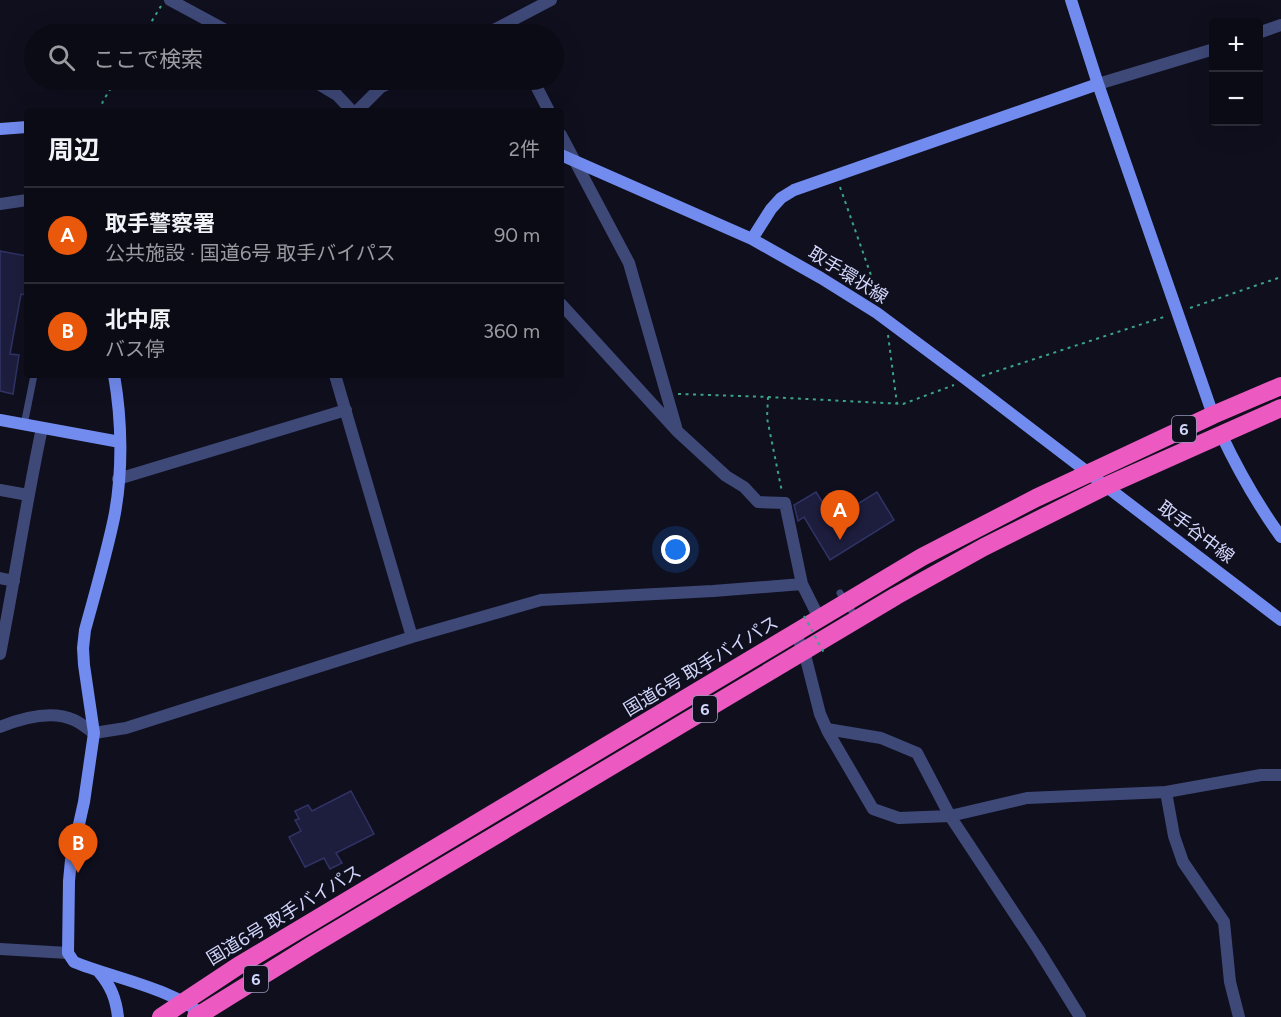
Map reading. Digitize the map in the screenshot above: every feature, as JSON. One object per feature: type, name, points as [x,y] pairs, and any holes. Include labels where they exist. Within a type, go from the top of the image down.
[{"type":"highway","name":"国道6号 取手バイパス","points":[[161,1017],[257,955],[795,634],[812,618],[844,598],[1036,498],[1281,386]]},
{"type":"highway","name":"6","points":[[201,1016],[322,939],[896,596],[984,547],[1106,486],[1281,408]]},
{"type":"street","points":[[170,0],[214,24]]},
{"type":"street","points":[[515,24],[551,0]]},
{"type":"street","points":[[1071,0],[1098,84],[1214,415]]},
{"type":"street","points":[[1263,31],[1281,25]]},
{"type":"street","points":[[752,238],[771,209],[781,198],[794,190],[1098,84],[1209,51]]},
{"type":"street","points":[[329,90],[349,108]]},
{"type":"street","points":[[360,108],[378,90]]},
{"type":"street","points":[[538,90],[547,108]]},
{"type":"street","points":[[0,129],[24,127]]},
{"type":"street","points":[[564,141],[628,263],[677,431]]},
{"type":"street","name":"取手環状線","points":[[564,156],[752,238],[821,278],[886,320],[1089,473]]},
{"type":"street","points":[[0,204],[24,200]]},
{"type":"street","points":[[564,307],[677,431],[726,476],[744,487],[758,502],[785,504],[802,584],[812,618]]},
{"type":"street","points":[[114,378],[120,442],[118,479],[114,517],[85,630],[83,648],[94,734],[84,802],[71,860],[68,953],[74,962],[167,994],[183,1002],[201,1016]]},
{"type":"street","points":[[336,378],[412,637]]},
{"type":"street","points":[[118,479],[346,410]]},
{"type":"street","points":[[0,420],[120,442]]},
{"type":"street","points":[[0,654],[42,428]]},
{"type":"street","points":[[1221,434],[1239,470],[1281,537]]},
{"type":"street","name":"取手谷中線","points":[[1089,473],[1281,620]]},
{"type":"street","points":[[0,490],[28,495]]},
{"type":"street","points":[[0,578],[14,581]]},
{"type":"street","points":[[0,727],[14,721],[57,715],[73,719],[94,734],[126,728],[412,637],[541,600],[802,584]]},
{"type":"street","points":[[795,634],[804,651],[820,714],[827,729],[873,809],[899,818],[950,816],[1027,798],[1166,792],[1261,775],[1281,775]]},
{"type":"street","points":[[827,729],[881,738],[916,753],[950,816],[1080,1017]]},
{"type":"street","points":[[1166,792],[1174,836],[1183,862],[1224,922],[1230,982],[1239,1017]]},
{"type":"street","points":[[0,949],[68,953]]},
{"type":"street","points":[[99,971],[110,984],[116,1000],[118,1017]]},
{"type":"lane","points":[[24,424],[33,378]]},
{"type":"lane","points":[[844,598],[857,619]]},
{"type":"path","points":[[150,24],[164,0]]},
{"type":"path","points":[[101,108],[110,90]]},
{"type":"path","points":[[836,175],[879,298]]},
{"type":"path","points":[[666,394],[903,404],[967,380],[1281,278]]},
{"type":"path","points":[[886,320],[897,404]]},
{"type":"path","points":[[768,397],[767,418],[785,504]]},
{"type":"path","points":[[812,618],[824,653]]},
{"type":"building","points":[[0,251],[24,255],[24,294],[21,294],[10,354],[19,355],[13,394],[0,391]]},
{"type":"building","points":[[816,492],[833,519],[877,492],[894,520],[830,560],[804,517],[798,521],[794,505]]},
{"type":"building","points":[[351,791],[374,834],[336,853],[342,863],[330,869],[324,858],[305,867],[289,837],[301,831],[295,820],[299,819],[295,811],[308,805],[312,811]]},
{"type":"place","name":"取手警察署","points":[[840,540]]},
{"type":"place","name":"北中原","points":[[78,873]]}]
